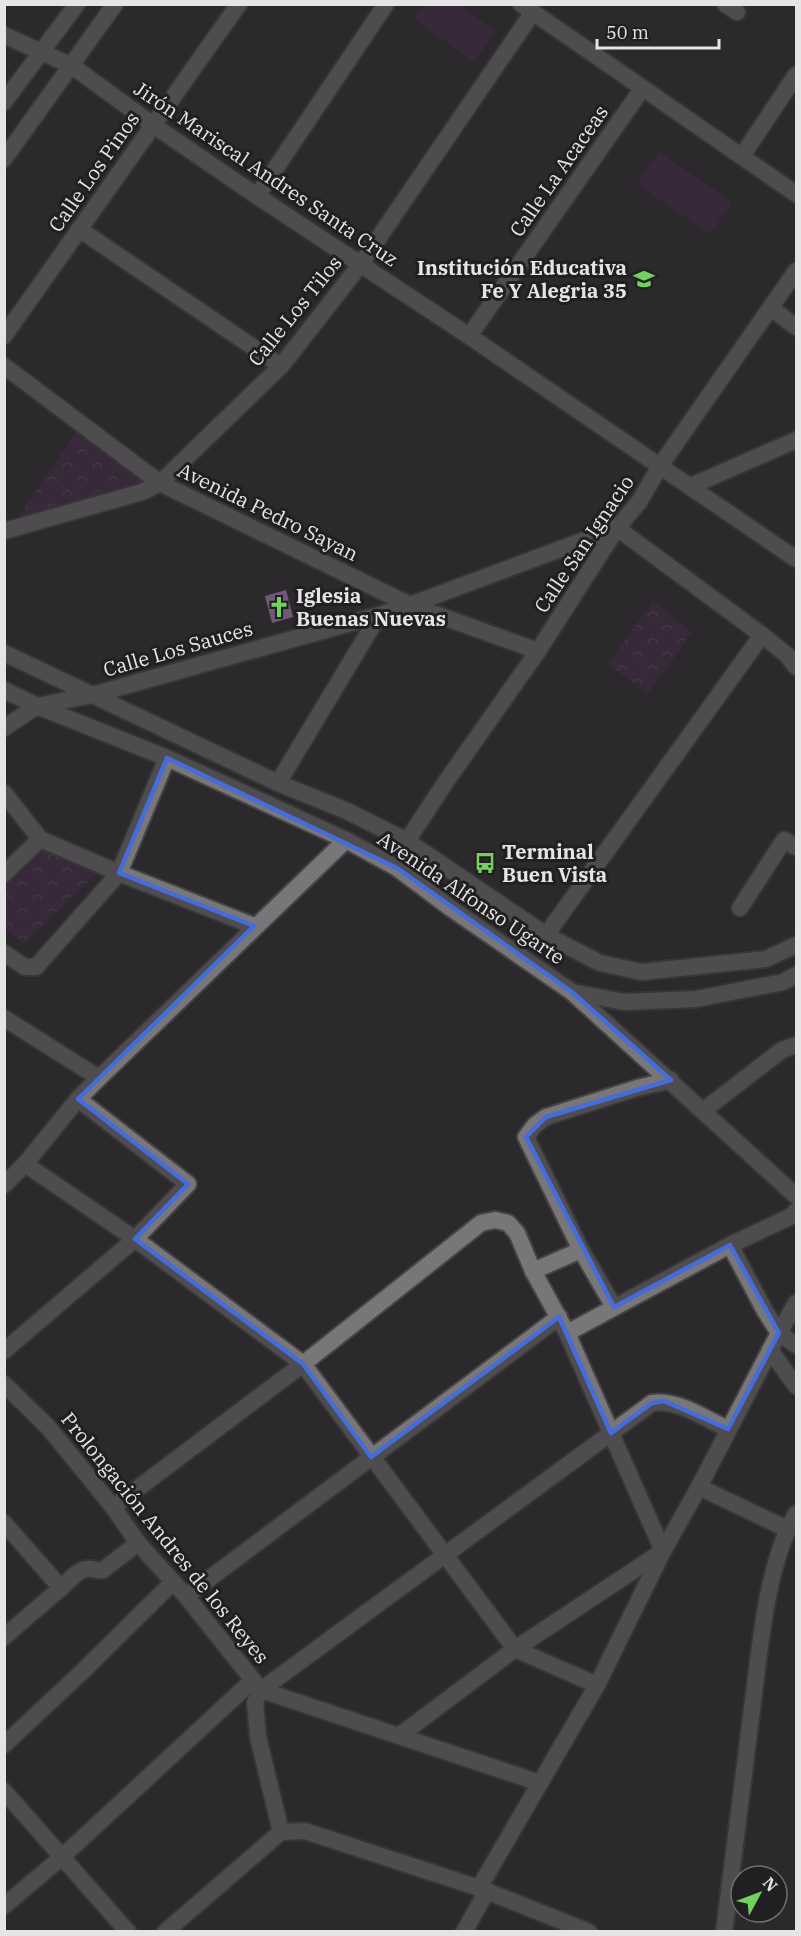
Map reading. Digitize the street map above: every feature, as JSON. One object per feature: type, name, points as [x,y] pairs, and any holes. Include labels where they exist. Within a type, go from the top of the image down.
[{"type":"street","points":[[4,102],[77,4]]},
{"type":"street","points":[[4,159],[115,4]]},
{"type":"street","name":"Calle Los Pinos","points":[[4,336],[239,4]]},
{"type":"street","points":[[257,196],[386,4]]},
{"type":"street","points":[[527,8],[796,194]]},
{"type":"street","name":"Calle Los Tilos","points":[[4,531],[142,492],[160,483],[281,366],[360,265],[527,8]]},
{"type":"street","name":"Jirón Mariscal Andres Santa Cruz","points":[[4,35],[72,66],[257,196],[470,336],[796,558]]},
{"type":"street","points":[[742,156],[796,75]]},
{"type":"street","name":"Calle La Acaceas","points":[[470,336],[642,89]]},
{"type":"street","points":[[79,229],[281,366]]},
{"type":"street","name":"Calle San Ignacio","points":[[407,841],[538,651],[617,528],[639,502],[660,466],[796,271]]},
{"type":"street","points":[[771,308],[796,327]]},
{"type":"street","name":"Avenida Pedro Sayan","points":[[4,366],[160,483],[410,605],[538,651]]},
{"type":"street","points":[[692,486],[796,440]]},
{"type":"street","points":[[617,528],[762,634],[787,655],[796,667]]},
{"type":"street","name":"Calle Los Sauces","points":[[37,706],[92,695],[379,615],[617,528]]},
{"type":"street","points":[[278,783],[379,615]]},
{"type":"street","points":[[546,935],[762,634]]},
{"type":"street","name":"Avenida Alfonso Ugarte","points":[[4,653],[278,783],[347,811],[407,841],[546,935],[600,963],[642,972],[766,959],[796,945]]},
{"type":"street","name":"Avenida Alfonso Ugarte","points":[[4,690],[37,706],[167,758],[346,840],[397,868],[452,909],[573,992],[624,1002],[696,999],[783,982],[796,975]]},
{"type":"street","points":[[4,728],[37,706]]},
{"type":"street","points":[[4,953],[25,967],[32,968],[40,964],[119,873],[167,758]]},
{"type":"street","points":[[4,793],[40,839],[254,926]]},
{"type":"street","points":[[4,874],[40,839]]},
{"type":"street","points":[[4,1185],[25,1164],[78,1099],[254,926],[346,840]]},
{"type":"street","points":[[740,908],[784,840],[796,847]]},
{"type":"street","points":[[573,992],[796,1196]]},
{"type":"street","points":[[4,1018],[99,1078]]},
{"type":"street","points":[[704,1110],[782,1050],[796,1045]]},
{"type":"street","points":[[614,1308],[581,1250],[526,1137],[535,1125],[546,1117],[671,1080]]},
{"type":"street","points":[[4,1351],[135,1239],[188,1184],[78,1099]]},
{"type":"street","points":[[25,1164],[135,1239],[303,1364],[515,1649],[597,1685]]},
{"type":"street","points":[[567,1333],[730,1245],[792,1216],[796,1211]]},
{"type":"street","points":[[113,1507],[303,1364],[481,1223],[495,1220],[508,1223],[517,1233],[533,1271],[567,1333],[663,1551]]},
{"type":"street","points":[[730,1245],[779,1333],[796,1345]]},
{"type":"street","points":[[533,1271],[581,1250]]},
{"type":"street","points":[[464,1932],[483,1889],[597,1685],[663,1551],[796,1303]]},
{"type":"street","points":[[186,1596],[559,1317]]},
{"type":"street","points":[[770,1350],[796,1386]]},
{"type":"street","name":"Prolongación Andres de los Reyes","points":[[4,1384],[48,1427],[113,1507],[138,1543],[186,1596],[257,1685],[540,1784]]},
{"type":"street","points":[[4,1906],[257,1685],[445,1556],[652,1403],[664,1401],[675,1404],[728,1429]]},
{"type":"street","points":[[699,1487],[787,1529]]},
{"type":"street","points":[[724,1932],[759,1655],[773,1572],[787,1529],[796,1514]]},
{"type":"street","points":[[4,1523],[61,1588]]},
{"type":"street","points":[[4,1637],[80,1571],[103,1570],[138,1543]]},
{"type":"street","points":[[399,1736],[515,1649],[663,1551]]},
{"type":"street","points":[[4,1745],[173,1582]]},
{"type":"street","points":[[257,1685],[255,1702],[258,1737],[281,1832]]},
{"type":"street","points":[[4,1791],[128,1932]]},
{"type":"street","points":[[165,1932],[281,1832],[305,1831],[483,1889],[589,1932]]},
{"type":"highlighted area","points":[[167,758],[397,868],[572,992],[671,1080],[546,1117],[526,1137],[614,1307],[730,1245],[779,1333],[728,1429],[664,1401],[652,1403],[611,1433],[559,1317],[371,1457],[303,1364],[135,1239],[188,1184],[78,1099],[254,926],[119,873]]},
{"type":"green space","points":[[424,5],[459,5],[496,31],[474,62],[414,19]]},
{"type":"green space","points":[[659,152],[732,202],[710,234],[637,184]]},
{"type":"green space","points":[[76,432],[144,481],[141,487],[15,522]]},
{"type":"green space","points":[[653,601],[692,632],[648,694],[608,664]]},
{"type":"green space","points":[[43,851],[97,873],[24,943],[5,930],[4,881]]},
{"type":"building","name":"Iglesia Buenas Nuevas","points":[[286,590],[293,617],[272,623],[265,596]]},
{"type":"place","name":"Institución Educativa Fe Y Alegria 35","points":[[644,279]]},
{"type":"place","name":"Iglesia Buenas Nuevas","points":[[279,607]]},
{"type":"place","name":"Terminal Buen Vista","points":[[485,863]]}]
